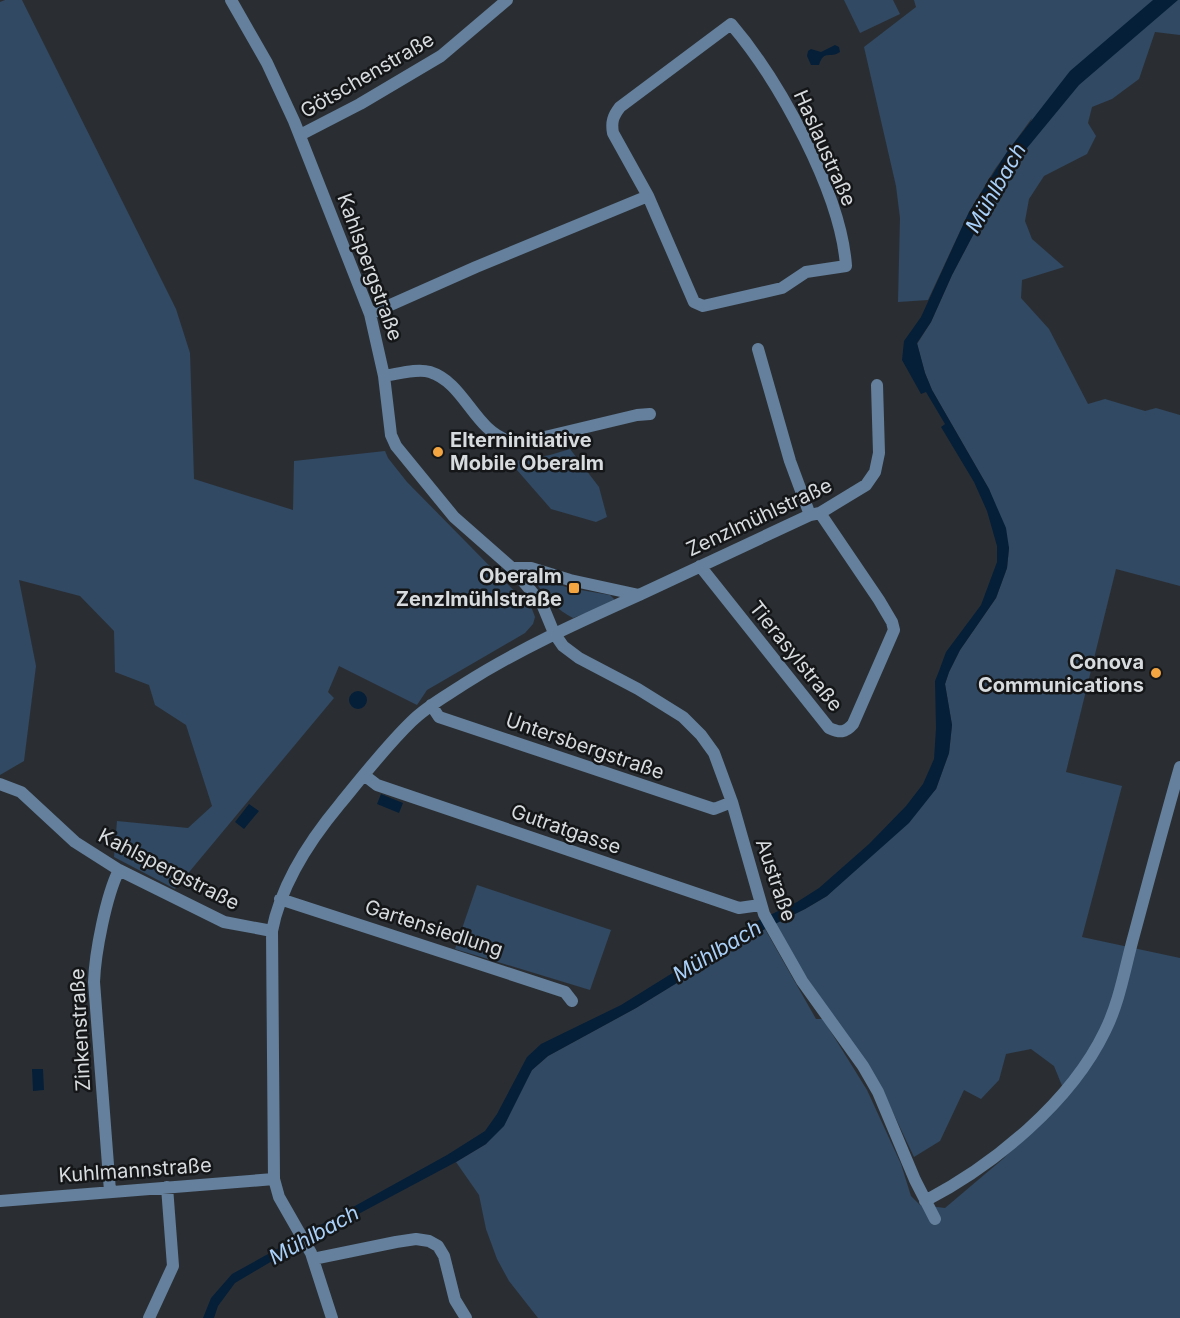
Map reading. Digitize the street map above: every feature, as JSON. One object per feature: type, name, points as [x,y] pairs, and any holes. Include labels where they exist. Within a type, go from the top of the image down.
[{"type":"street","name":"Kahlspergstraße","points":[[231,0],[267,63],[300,135],[370,314],[384,376],[391,435],[396,446],[454,517],[512,568],[542,604],[554,633]]},
{"type":"street","name":"Götschenstraße","points":[[300,135],[360,104],[441,56],[507,0]]},
{"type":"street","name":"Haslaustraße","points":[[731,24],[752,48],[801,133],[829,197],[844,246],[846,266],[806,272],[782,288],[703,306],[694,302],[648,196],[613,133],[614,115],[620,107],[731,24]]},
{"type":"street","points":[[370,314],[476,267],[648,196]]},
{"type":"street","points":[[758,349],[790,461],[815,514]]},
{"type":"street","points":[[384,376],[429,371],[448,382],[489,429],[510,441],[528,441],[627,417],[650,414]]},
{"type":"street","name":"Zenzlmühlstraße","points":[[554,633],[815,514],[866,485],[875,472],[879,453],[878,385]]},
{"type":"street","name":"Tierasylstraße","points":[[700,566],[829,728],[838,732],[847,731],[853,724],[894,630],[879,600],[815,514]]},
{"type":"street","points":[[512,568],[531,568],[570,580],[639,595]]},
{"type":"street","points":[[332,1318],[312,1256],[279,1197],[274,1179],[272,931],[280,899],[316,832],[412,721],[431,705],[477,676],[554,633]]},
{"type":"street","name":"Austraße","points":[[554,633],[563,646],[579,658],[638,689],[683,717],[701,735],[714,753],[732,802],[762,910],[802,981],[863,1066],[878,1092],[915,1180],[935,1219]]},
{"type":"street","name":"Untersbergstraße","points":[[431,705],[439,717],[714,809],[732,802]]},
{"type":"street","points":[[925,1201],[983,1166],[1037,1119],[1067,1088],[1088,1061],[1105,1031],[1117,1002],[1156,848],[1180,767]]},
{"type":"street","name":"Gutratgasse","points":[[363,775],[377,785],[739,909],[762,910]]},
{"type":"street","name":"Kahlspergstraße","points":[[0,784],[21,792],[75,842],[119,870],[224,922],[272,931]]},
{"type":"street","name":"Zinkenstraße","points":[[110,1191],[94,965],[113,883],[119,870]]},
{"type":"street","name":"Gartensiedlung","points":[[280,899],[565,992],[572,1001]]},
{"type":"street","name":"Kuhlmannstraße","points":[[0,1201],[274,1179]]},
{"type":"street","points":[[149,1318],[173,1266],[167,1187]]},
{"type":"street","points":[[312,1256],[416,1239],[429,1241],[438,1246],[444,1256],[455,1300],[466,1318]]},
{"type":"shaded area","points":[[22,0],[176,309],[190,353],[194,479],[293,510],[294,461],[385,451],[407,482],[532,609],[535,617],[533,624],[525,633],[427,690],[417,705],[339,666],[328,692],[334,698],[175,889],[114,857],[117,821],[188,828],[212,806],[186,725],[155,705],[149,685],[115,672],[114,631],[80,596],[19,580],[36,666],[24,761],[0,775],[0,2]]},
{"type":"shaded area","points":[[844,0],[893,0],[900,14],[860,33]]},
{"type":"shaded area","points":[[914,0],[1180,0],[1180,35],[1155,32],[1139,79],[1112,99],[1092,107],[1088,123],[1096,136],[1087,154],[1044,176],[1029,199],[1025,221],[1032,239],[1064,267],[1022,280],[1021,298],[1049,329],[1088,404],[1105,399],[1145,411],[1156,408],[1180,415],[1180,586],[1116,569],[1066,772],[1122,786],[1082,937],[1180,958],[1180,1318],[538,1318],[509,1281],[497,1259],[486,1229],[479,1195],[456,1162],[486,1144],[532,1070],[548,1056],[636,1008],[765,929],[816,1019],[823,1019],[867,1090],[901,1164],[911,1196],[920,1205],[945,1208],[1004,1158],[1065,1093],[1054,1066],[1031,1049],[1006,1054],[999,1080],[981,1099],[964,1090],[940,1141],[914,1157],[878,1081],[803,972],[774,924],[827,896],[936,789],[949,753],[952,725],[945,684],[960,650],[996,598],[1007,568],[1009,548],[989,489],[932,390],[917,344],[931,322],[952,275],[999,186],[1018,159],[1032,118],[995,169],[969,212],[928,300],[898,302],[900,218],[896,186],[864,47],[916,7]]},
{"type":"shaded area","points":[[570,449],[599,487],[607,517],[596,522],[551,509],[510,462]]},
{"type":"shaded area","points":[[539,578],[569,588],[610,595],[614,599],[613,603],[573,618],[547,598],[536,582]]},
{"type":"shaded area","points":[[477,885],[611,930],[590,990],[455,949]]},
{"type":"water","name":"Mühlbach","points":[[1153,0],[1178,0],[1079,85],[1018,159],[999,186],[952,275],[931,322],[917,343],[932,390],[989,489],[1006,528],[1009,548],[1007,568],[996,598],[960,650],[945,684],[952,725],[949,753],[936,789],[909,823],[827,896],[765,929],[636,1008],[548,1056],[532,1070],[504,1126],[486,1144],[289,1251],[235,1283],[218,1306],[214,1318],[203,1318],[211,1298],[232,1274],[447,1155],[485,1131],[497,1114],[527,1057],[541,1044],[621,1005],[753,923],[797,902],[819,888],[869,844],[906,806],[923,784],[934,759],[935,681],[946,652],[981,605],[997,562],[997,546],[987,511],[974,482],[941,427],[945,424],[926,392],[921,394],[902,360],[904,341],[921,317],[969,212],[1007,152],[1070,71]]},
{"type":"water","points":[[835,45],[839,47],[840,52],[823,57],[819,65],[811,65],[807,56],[808,51],[811,49],[821,52]]},
{"type":"water","points":[[358,691],[364,694],[367,700],[364,706],[358,709],[352,706],[349,700],[352,694]]},
{"type":"water","points":[[381,794],[403,803],[399,813],[377,804]]},
{"type":"water","points":[[249,804],[259,811],[244,829],[235,822]]},
{"type":"water","points":[[32,1069],[43,1069],[44,1090],[33,1091]]},
{"type":"place","name":"Elterninitiative Mobile Oberalm","points":[[438,452]]},
{"type":"place","name":"Oberalm Zenzlmühlstraße","points":[[574,588]]},
{"type":"place","name":"Conova Communications","points":[[1156,673]]}]
